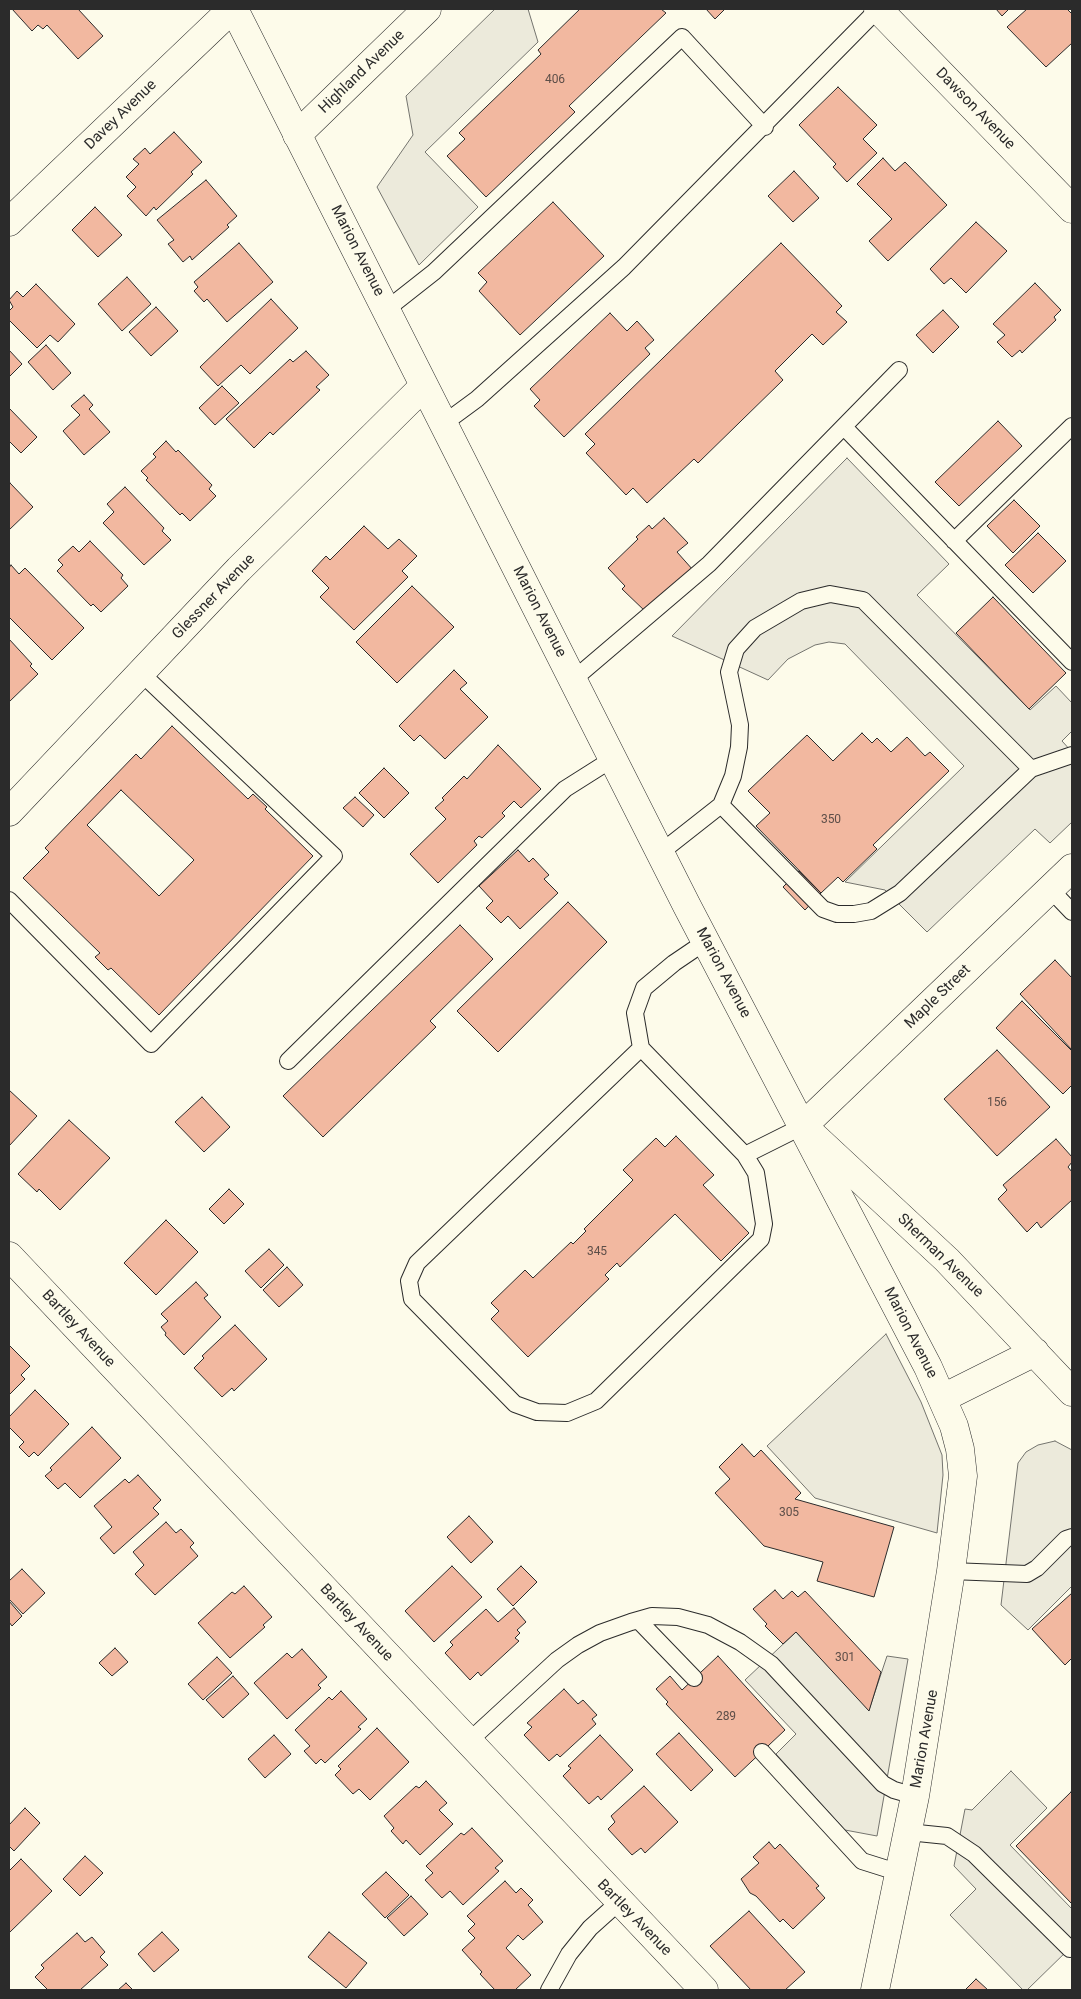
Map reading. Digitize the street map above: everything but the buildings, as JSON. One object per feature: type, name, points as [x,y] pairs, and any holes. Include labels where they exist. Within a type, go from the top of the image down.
[{"type":"street","name":"Marion Avenue","points":[[233,9],[387,309],[443,424],[614,758],[705,942],[803,1126],[943,1398],[954,1426],[960,1449],[963,1476],[951,1571],[915,1796],[876,1990]]},
{"type":"street","name":"Davey Avenue","points":[[9,222],[233,9]]},
{"type":"street","name":"Highland Avenue","points":[[297,135],[427,9]]},
{"type":"street","name":"Dawson Avenue","points":[[878,9],[1072,209]]},
{"type":"street","name":"Glessner Avenue","points":[[9,812],[239,570],[424,386]]},
{"type":"street","name":"Maple Street","points":[[803,1126],[1072,868]]},
{"type":"street","name":"Sherman Avenue","points":[[803,1126],[947,1260],[1072,1392]]},
{"type":"street","name":"Bartley Avenue","points":[[9,1256],[618,1902],[704,1990]]},
{"type":"street","points":[[943,1398],[1035,1352]]},
{"type":"lane","points":[[443,424],[477,398],[624,267],[765,127],[878,9]]},
{"type":"lane","points":[[387,309],[434,272],[682,37],[765,127]]},
{"type":"lane","points":[[574,679],[709,564],[899,370]]},
{"type":"lane","points":[[954,541],[1072,426]]},
{"type":"lane","points":[[844,427],[1072,662]]},
{"type":"lane","points":[[660,853],[721,806],[733,776],[739,748],[740,725],[729,672],[736,649],[755,628],[780,611],[801,601],[830,594],[863,600],[1031,769]]},
{"type":"lane","points":[[9,900],[152,1044],[334,856],[141,673]]},
{"type":"lane","points":[[721,806],[823,909],[837,914],[854,914],[871,911],[900,893],[1031,769],[1072,755]]},
{"type":"lane","points":[[288,1061],[565,789],[614,758]]},
{"type":"lane","points":[[1050,889],[1072,912]]},
{"type":"lane","points":[[641,1048],[417,1263],[409,1281],[412,1299],[515,1404],[537,1412],[567,1413],[596,1401],[761,1239],[764,1224],[756,1173],[745,1155],[641,1048],[636,1013],[644,988],[674,962],[705,942]]},
{"type":"lane","points":[[745,1155],[803,1126]]},
{"type":"lane","points":[[951,1571],[1027,1574],[1037,1568],[1066,1539],[1072,1537]]},
{"type":"lane","points":[[468,1742],[557,1660],[578,1645],[600,1633],[652,1616],[678,1617],[708,1625],[740,1642],[770,1664],[883,1784],[894,1790],[915,1796]]},
{"type":"lane","points":[[638,1620],[694,1678]]},
{"type":"lane","points":[[762,1752],[862,1861],[900,1873]]},
{"type":"lane","points":[[908,1832],[947,1836],[974,1854],[1070,1949]]},
{"type":"lane","points":[[549,1990],[569,1954],[590,1928],[618,1902]]},
{"type":"shaded area","points":[[495,9],[528,9],[538,42],[425,152],[478,207],[419,265],[377,187],[413,135],[406,96]]},
{"type":"shaded area","points":[[847,458],[949,564],[917,595],[1030,710],[1056,686],[1072,703],[1072,731],[1062,741],[1072,752],[1072,822],[1050,843],[1035,829],[927,932],[885,890],[845,882],[964,766],[845,644],[829,642],[815,645],[788,659],[768,680],[672,636]]},
{"type":"shaded area","points":[[886,1334],[921,1402],[942,1455],[943,1475],[937,1533],[815,1498],[767,1446]]},
{"type":"shaded area","points":[[1055,1441],[1072,1450],[1072,1586],[1028,1630],[1001,1605],[1018,1463],[1026,1452],[1038,1445]]},
{"type":"shaded area","points":[[796,1632],[869,1710],[887,1656],[908,1659],[877,1836],[845,1830],[776,1754],[796,1734],[745,1680]]},
{"type":"shaded area","points":[[1011,1771],[1047,1808],[1010,1845],[1072,1909],[1072,1946],[1027,1990],[1023,1990],[950,1915],[976,1889],[954,1866],[965,1809],[972,1810]]}]
